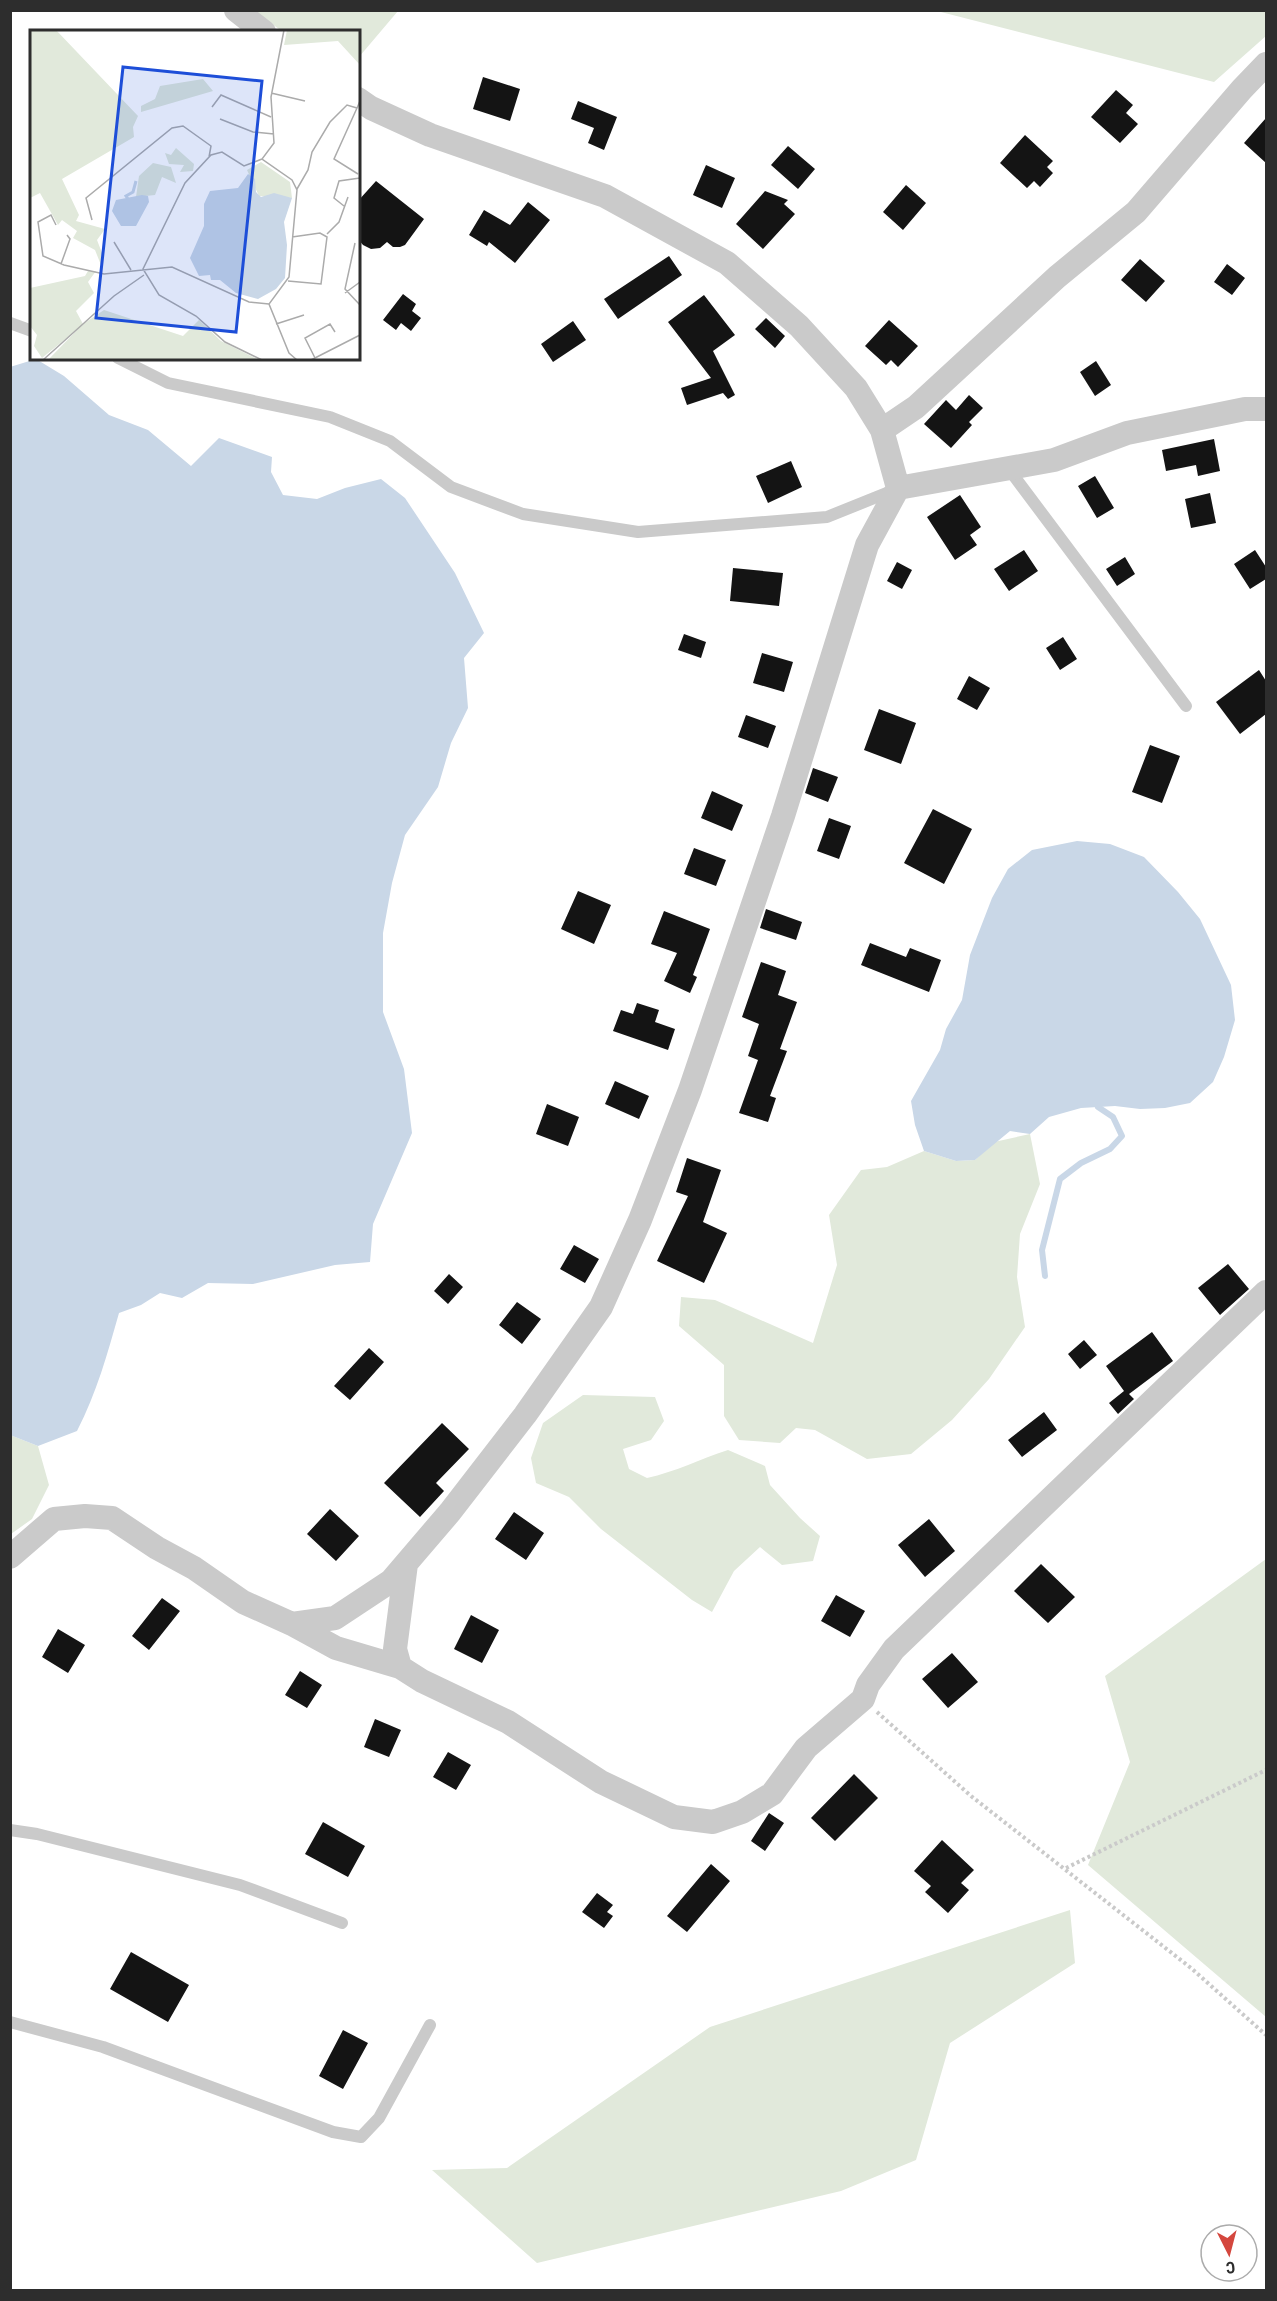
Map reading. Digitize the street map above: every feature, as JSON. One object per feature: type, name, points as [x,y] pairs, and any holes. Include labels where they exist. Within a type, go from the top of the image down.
[{"type":"street","points":[[236,10],[261,30]]},
{"type":"street","points":[[882,430],[916,407],[1057,277],[1136,212],[1266,64]]},
{"type":"street","points":[[292,1624],[335,1618],[391,1581],[525,1415],[601,1307],[640,1220],[690,1090],[783,816],[867,545],[898,488],[882,430],[856,388],[799,326],[727,263],[605,196],[430,135],[371,108],[360,100]]},
{"type":"street","points":[[898,488],[1054,460],[1127,434],[1245,409],[1266,409]]},
{"type":"street","points":[[10,1557],[54,1519],[85,1516],[112,1518],[157,1548],[194,1568],[243,1602],[292,1624],[336,1648],[400,1667],[422,1681],[508,1722],[601,1782],[674,1817],[713,1822],[742,1812],[772,1794],[806,1748],[863,1700],[868,1684],[894,1649],[1266,1293]]},
{"type":"street","points":[[400,1667],[395,1649],[406,1564]]},
{"type":"lane","points":[[10,323],[30,330]]},
{"type":"lane","points":[[121,360],[168,383],[330,417],[390,441],[452,487],[523,514],[638,532],[827,517],[898,488]]},
{"type":"lane","points":[[1008,468],[1186,706]]},
{"type":"lane","points":[[10,1830],[38,1834],[240,1885],[342,1923]]},
{"type":"lane","points":[[10,2022],[103,2047],[333,2132],[361,2137],[379,2118],[430,2025]]},
{"type":"path","points":[[863,1700],[971,1796],[1191,1968],[1266,2035]]},
{"type":"path","points":[[1066,1868],[1266,1770]]},
{"type":"shaded area","points":[[253,11],[398,11],[360,56],[360,30],[281,30]]},
{"type":"shaded area","points":[[937,11],[1266,11],[1266,36],[1214,82]]},
{"type":"shaded area","points":[[1030,1134],[1040,1184],[1020,1234],[1017,1277],[1025,1327],[989,1379],[952,1420],[911,1454],[867,1459],[815,1430],[796,1428],[780,1443],[739,1440],[724,1416],[724,1365],[679,1326],[681,1297],[715,1300],[813,1343],[837,1265],[829,1215],[861,1170],[887,1167],[924,1151],[956,1161],[975,1160],[994,1142]]},
{"type":"shaded area","points":[[583,1395],[655,1397],[664,1421],[651,1440],[623,1449],[629,1469],[647,1478],[728,1450],[765,1466],[770,1485],[820,1536],[813,1561],[782,1565],[760,1547],[734,1571],[712,1612],[692,1600],[601,1529],[569,1497],[536,1483],[531,1458],[543,1423]]},
{"type":"shaded area","points":[[10,1435],[38,1446],[49,1485],[32,1519],[11,1534]]},
{"type":"shaded area","points":[[1266,1559],[1266,2017],[1088,1865],[1130,1762],[1105,1676]]},
{"type":"shaded area","points":[[1070,1910],[1075,1963],[950,2043],[916,2160],[841,2191],[537,2263],[432,2170],[507,2168],[710,2027]]},
{"type":"water","points":[[38,360],[64,376],[109,415],[148,430],[191,466],[219,438],[272,457],[271,472],[283,495],[317,499],[345,488],[381,479],[405,498],[455,573],[484,633],[464,658],[468,708],[451,743],[438,787],[405,835],[392,883],[383,933],[383,1012],[404,1069],[412,1133],[373,1224],[370,1262],[335,1265],[253,1284],[208,1283],[182,1298],[160,1293],[141,1305],[119,1313],[96,1388],[77,1431],[38,1446],[10,1435],[10,367]]},
{"type":"water","points":[[1077,841],[1110,844],[1144,857],[1200,919],[1231,985],[1235,1020],[1224,1057],[1213,1082],[1190,1103],[1165,1108],[1140,1109],[1115,1106],[1081,1108],[1049,1117],[1030,1134],[1010,1131],[975,1160],[956,1161],[924,1151],[915,1125],[911,1101],[940,1050],[946,1029],[962,1000],[970,955],[992,898],[1008,869],[1032,850]]},
{"type":"building","points":[[483,77],[520,89],[510,121],[473,109]]},
{"type":"building","points":[[1116,90],[1133,105],[1126,113],[1138,124],[1120,143],[1091,117]]},
{"type":"building","points":[[578,101],[617,117],[604,150],[588,143],[594,128],[571,119]]},
{"type":"building","points":[[1266,118],[1266,163],[1244,143]]},
{"type":"building","points":[[1025,135],[1053,161],[1047,167],[1053,173],[1040,187],[1034,181],[1027,188],[1000,163]]},
{"type":"building","points":[[788,146],[815,169],[798,189],[771,165]]},
{"type":"building","points":[[706,165],[735,178],[722,208],[693,195]]},
{"type":"building","points":[[376,181],[424,219],[405,245],[393,247],[387,242],[380,248],[371,249],[360,241],[360,199]]},
{"type":"building","points":[[906,185],[926,203],[903,230],[883,212]]},
{"type":"building","points":[[765,191],[788,200],[784,204],[795,214],[763,249],[736,224]]},
{"type":"building","points":[[528,202],[550,220],[515,263],[489,242],[487,246],[469,235],[484,210],[510,225]]},
{"type":"building","points":[[669,256],[682,275],[618,319],[604,299]]},
{"type":"building","points":[[1140,259],[1165,281],[1146,302],[1121,280]]},
{"type":"building","points":[[1227,264],[1245,278],[1232,295],[1214,282]]},
{"type":"building","points":[[403,294],[416,304],[412,311],[421,318],[411,331],[401,323],[396,330],[383,320]]},
{"type":"building","points":[[704,295],[735,335],[713,351],[735,395],[728,399],[723,393],[687,405],[681,388],[711,378],[668,322]]},
{"type":"building","points":[[766,318],[785,336],[775,348],[755,329]]},
{"type":"building","points":[[889,320],[918,346],[898,367],[891,360],[886,365],[865,346]]},
{"type":"building","points":[[573,321],[586,340],[553,362],[541,344]]},
{"type":"building","points":[[1096,361],[1111,385],[1095,396],[1080,372]]},
{"type":"building","points":[[969,395],[983,408],[969,422],[972,425],[951,448],[924,424],[946,400],[956,410]]},
{"type":"building","points":[[1214,439],[1220,471],[1198,476],[1196,465],[1166,471],[1162,450]]},
{"type":"building","points":[[791,461],[802,487],[768,503],[756,476]]},
{"type":"building","points":[[1095,476],[1114,508],[1097,518],[1078,486]]},
{"type":"building","points":[[1210,493],[1216,523],[1191,528],[1185,499]]},
{"type":"building","points":[[960,495],[981,527],[970,535],[977,545],[955,560],[927,517]]},
{"type":"building","points":[[1024,550],[1038,571],[1009,591],[994,569]]},
{"type":"building","points":[[1255,550],[1266,567],[1266,579],[1250,589],[1234,564]]},
{"type":"building","points":[[1125,557],[1135,574],[1117,586],[1106,569]]},
{"type":"building","points":[[897,562],[912,570],[902,589],[887,581]]},
{"type":"building","points":[[733,568],[783,573],[779,606],[730,601]]},
{"type":"building","points":[[684,634],[706,642],[701,658],[678,650]]},
{"type":"building","points":[[1063,637],[1077,659],[1060,670],[1046,648]]},
{"type":"building","points":[[762,653],[793,662],[784,692],[753,683]]},
{"type":"building","points":[[1259,670],[1266,681],[1266,714],[1240,734],[1216,702]]},
{"type":"building","points":[[969,676],[990,688],[977,710],[957,699]]},
{"type":"building","points":[[879,709],[916,723],[901,764],[864,750]]},
{"type":"building","points":[[746,715],[776,726],[768,748],[738,737]]},
{"type":"building","points":[[1150,745],[1180,756],[1162,803],[1132,792]]},
{"type":"building","points":[[813,768],[838,777],[828,802],[805,793]]},
{"type":"building","points":[[712,791],[743,805],[732,831],[701,818]]},
{"type":"building","points":[[933,809],[972,829],[944,884],[904,863]]},
{"type":"building","points":[[829,818],[851,826],[839,859],[817,851]]},
{"type":"building","points":[[694,848],[726,860],[716,886],[684,874]]},
{"type":"building","points":[[578,891],[611,905],[594,944],[561,929]]},
{"type":"building","points":[[766,909],[802,922],[796,940],[760,928]]},
{"type":"building","points":[[664,911],[710,929],[693,975],[697,977],[690,993],[664,981],[677,953],[651,944]]},
{"type":"building","points":[[870,943],[906,957],[910,948],[941,960],[929,992],[861,965]]},
{"type":"building","points":[[761,962],[786,971],[778,995],[797,1002],[780,1049],[787,1051],[770,1096],[776,1098],[768,1122],[739,1113],[758,1060],[748,1056],[759,1024],[742,1017]]},
{"type":"building","points":[[637,1003],[659,1010],[655,1022],[675,1029],[668,1050],[613,1031],[621,1010],[633,1014]]},
{"type":"building","points":[[615,1081],[649,1096],[639,1119],[605,1104]]},
{"type":"building","points":[[547,1104],[579,1117],[568,1146],[536,1134]]},
{"type":"building","points":[[687,1158],[721,1170],[703,1222],[727,1233],[704,1283],[657,1261],[688,1196],[676,1192]]},
{"type":"building","points":[[574,1245],[599,1259],[585,1283],[560,1269]]},
{"type":"building","points":[[1228,1264],[1249,1289],[1220,1315],[1198,1288]]},
{"type":"building","points":[[449,1274],[463,1287],[448,1304],[434,1291]]},
{"type":"building","points":[[517,1302],[541,1319],[522,1344],[499,1325]]},
{"type":"building","points":[[1152,1332],[1173,1361],[1129,1394],[1134,1399],[1118,1414],[1109,1403],[1124,1391],[1106,1366]]},
{"type":"building","points":[[1084,1340],[1097,1355],[1080,1369],[1068,1354]]},
{"type":"building","points":[[369,1348],[384,1362],[350,1400],[334,1386]]},
{"type":"building","points":[[1044,1412],[1057,1430],[1022,1457],[1008,1440]]},
{"type":"building","points":[[442,1423],[469,1449],[436,1483],[444,1491],[420,1517],[384,1483]]},
{"type":"building","points":[[330,1509],[359,1536],[336,1561],[307,1534]]},
{"type":"building","points":[[514,1512],[544,1533],[526,1560],[495,1539]]},
{"type":"building","points":[[929,1519],[955,1551],[925,1577],[898,1545]]},
{"type":"building","points":[[1041,1564],[1075,1597],[1048,1623],[1014,1591]]},
{"type":"building","points":[[836,1595],[865,1611],[850,1637],[821,1621]]},
{"type":"building","points":[[162,1598],[180,1611],[149,1650],[132,1636]]},
{"type":"building","points":[[471,1615],[499,1630],[482,1663],[454,1649]]},
{"type":"building","points":[[58,1629],[85,1645],[68,1673],[42,1657]]},
{"type":"building","points":[[952,1653],[978,1682],[948,1708],[922,1679]]},
{"type":"building","points":[[300,1671],[322,1685],[307,1708],[285,1695]]},
{"type":"building","points":[[375,1719],[401,1730],[389,1757],[364,1747]]},
{"type":"building","points":[[448,1752],[471,1765],[456,1790],[433,1777]]},
{"type":"building","points":[[854,1774],[878,1798],[835,1841],[811,1818]]},
{"type":"building","points":[[769,1813],[784,1823],[765,1851],[751,1841]]},
{"type":"building","points":[[323,1822],[365,1846],[348,1877],[305,1854]]},
{"type":"building","points":[[942,1840],[974,1870],[961,1883],[969,1890],[948,1913],[925,1892],[931,1886],[914,1871]]},
{"type":"building","points":[[711,1864],[730,1881],[687,1932],[667,1916]]},
{"type":"building","points":[[597,1893],[613,1905],[607,1912],[613,1916],[604,1928],[582,1912]]},
{"type":"building","points":[[131,1952],[189,1985],[168,2022],[110,1989]]},
{"type":"building","points":[[343,2030],[368,2043],[343,2089],[319,2076]]},
{"type":"waterway","points":[[1045,1276],[1042,1250],[1060,1179],[1081,1163],[1110,1149],[1122,1136],[1113,1117],[1098,1107]]}]
